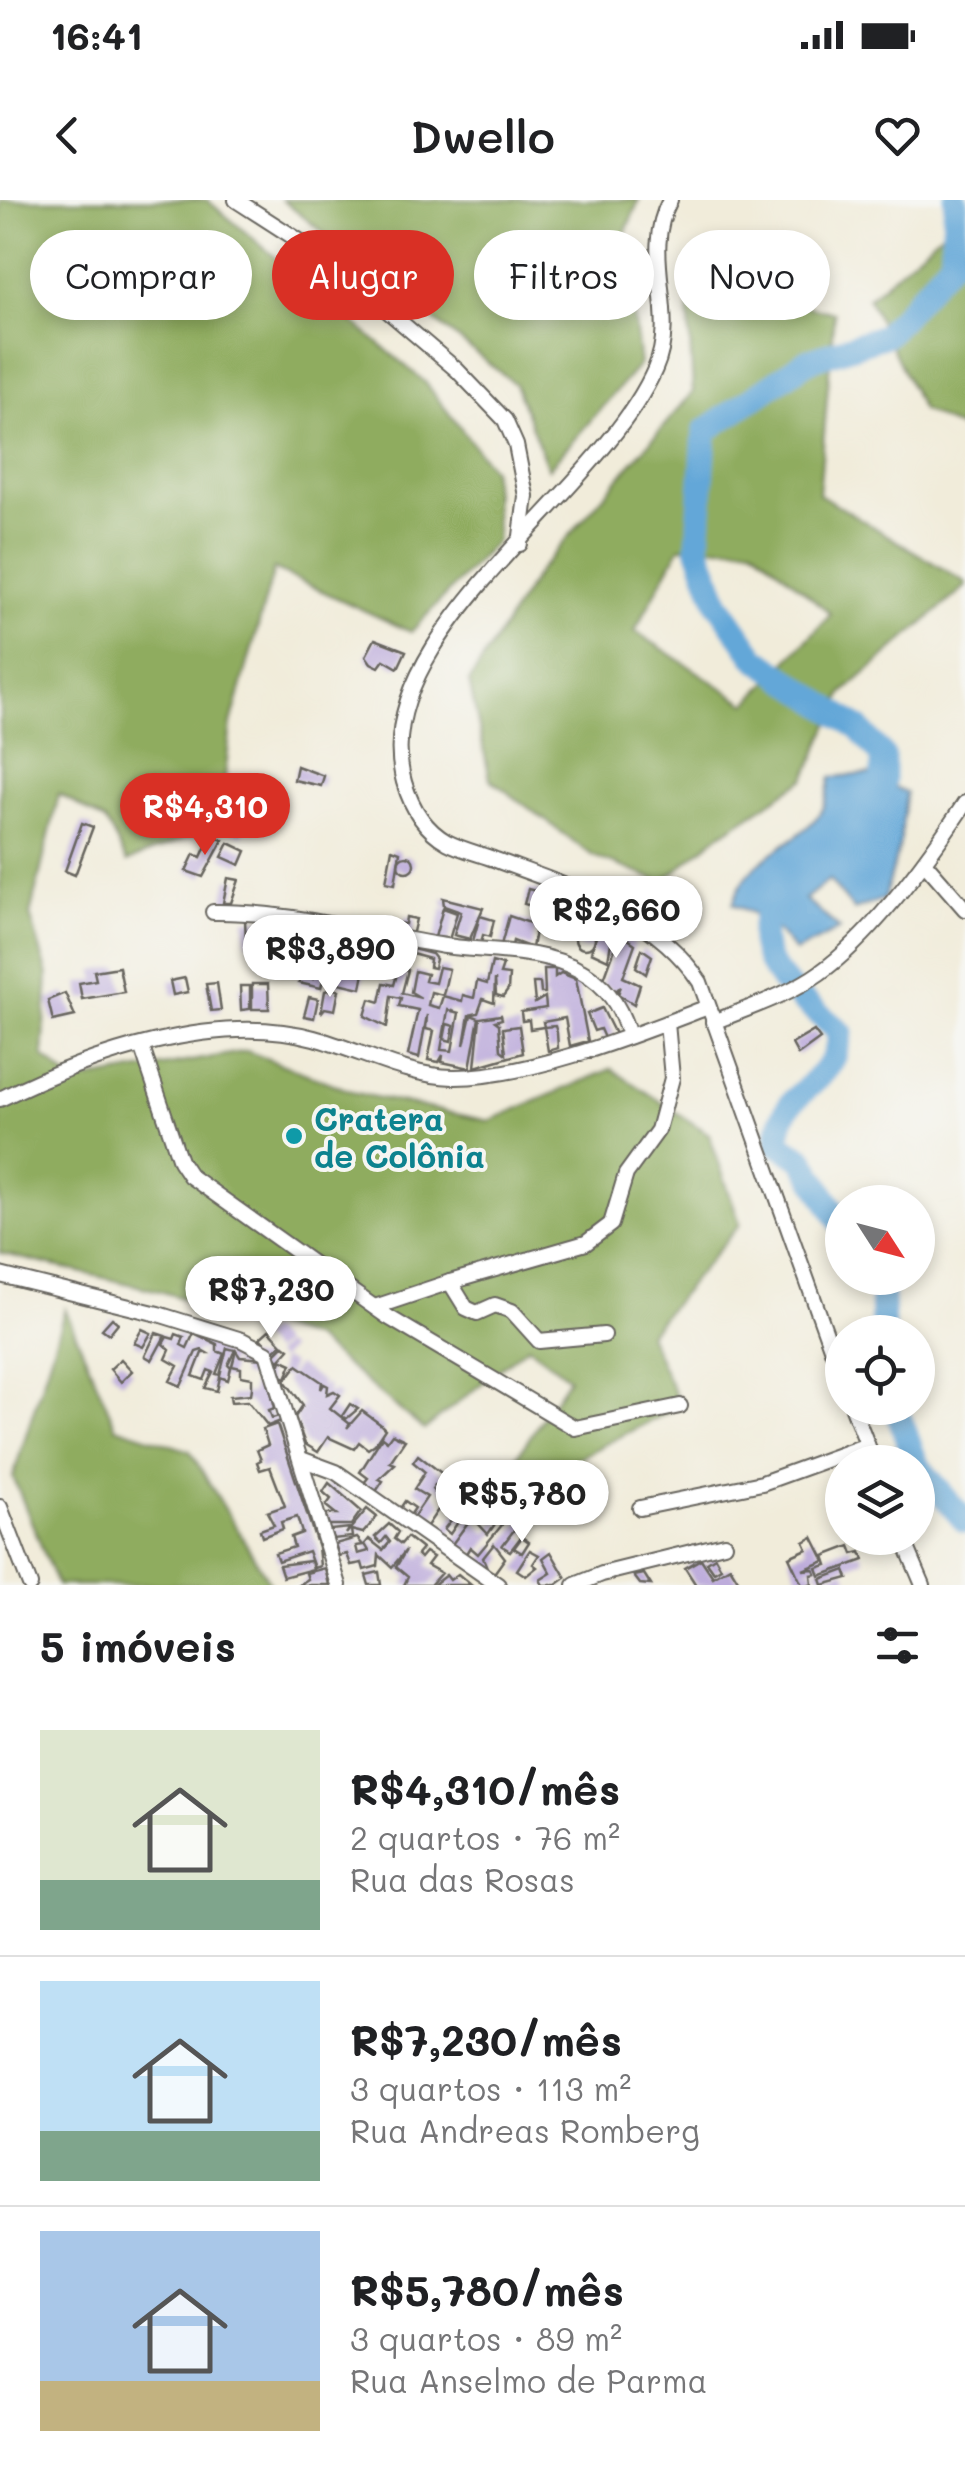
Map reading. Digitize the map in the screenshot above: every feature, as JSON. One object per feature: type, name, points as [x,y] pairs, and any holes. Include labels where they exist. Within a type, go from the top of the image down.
[{"type":"street","points":[[236,200],[294,233],[324,256],[458,370],[505,420],[516,445],[526,496],[520,544]]},
{"type":"street","points":[[670,200],[656,231],[665,316],[656,367],[604,448],[445,628],[404,704],[400,766],[410,802],[446,842],[622,910],[686,962],[710,1014],[825,1331]]},
{"type":"street","points":[[0,1099],[60,1071],[174,1038],[256,1028],[303,1035],[406,1068],[459,1077],[577,1053],[667,1023],[780,994],[806,981],[848,948],[924,862],[965,804]]},
{"type":"street","points":[[924,862],[965,909]]},
{"type":"street","points":[[213,912],[278,913],[442,946],[552,959],[600,984],[622,1011],[629,1036]]},
{"type":"street","points":[[375,1307],[586,1243],[610,1224],[626,1174],[658,1130],[672,1078],[667,1023]]},
{"type":"street","points":[[142,1048],[180,1161],[190,1176],[375,1307],[575,1428],[680,1406]]},
{"type":"street","points":[[0,1275],[96,1296],[242,1340],[267,1353],[339,1585]]},
{"type":"street","points":[[450,1282],[466,1308],[478,1313],[495,1306],[512,1311],[539,1341],[604,1336]]},
{"type":"street","points":[[640,1508],[762,1483],[867,1444],[860,1425]]},
{"type":"street","points":[[301,1459],[336,1472],[498,1585]]},
{"type":"street","points":[[0,1507],[30,1585]]},
{"type":"street","points":[[575,1585],[602,1574],[724,1544]]},
{"type":"street","points":[[910,1555],[923,1585]]},
{"type":"green space","points":[[0,200],[207,200],[243,230],[30,230],[30,320],[252,320],[252,238],[272,254],[272,320],[351,320],[425,382],[492,469],[497,540],[411,632],[274,569],[231,724],[220,824],[127,862],[106,822],[59,794],[30,915],[48,975],[43,1056],[73,1082],[247,1051],[356,1093],[489,1121],[611,1069],[709,1134],[740,1224],[648,1334],[680,1406],[553,1471],[514,1461],[569,1378],[528,1346],[424,1430],[314,1339],[163,1292],[0,1253]]},
{"type":"green space","points":[[282,200],[639,200],[626,230],[474,230],[474,320],[634,320],[640,364],[548,469],[515,384],[434,320],[454,320],[454,230],[320,230]]},
{"type":"green space","points":[[965,212],[965,431],[922,410],[868,298]]},
{"type":"green space","points":[[830,312],[834,313],[819,494],[965,582],[965,587],[843,693],[805,779],[718,836],[662,882],[593,856],[490,779],[469,682],[538,572],[693,392],[689,320],[830,320]],"holes":[[[680,547],[753,547],[831,614],[747,704],[635,631]]]},
{"type":"green space","points":[[65,1309],[116,1427],[190,1451],[271,1585],[57,1585],[13,1477]]},
{"type":"water","points":[[869,774],[906,793],[900,843],[884,899],[854,910],[829,880],[805,899],[840,929],[795,952],[769,921],[733,904],[740,887],[759,863],[819,815],[831,777]]},
{"type":"building","points":[[375,639],[406,651],[398,668],[384,660],[379,667],[371,663],[366,656]]},
{"type":"building","points":[[297,766],[324,776],[321,786],[294,780]]},
{"type":"building","points":[[236,819],[248,824],[242,836],[230,831]]},
{"type":"building","points":[[82,823],[93,827],[75,875],[65,871]]},
{"type":"building","points":[[211,835],[223,840],[203,877],[186,871],[194,854],[201,857]]},
{"type":"building","points":[[229,843],[246,851],[240,865],[222,857]]},
{"type":"building","points":[[392,849],[400,852],[395,884],[386,882]]},
{"type":"building","points":[[406,856],[414,864],[406,872],[398,864]]},
{"type":"building","points":[[228,878],[239,880],[231,903],[223,903]]},
{"type":"building","points":[[528,889],[547,894],[542,909],[524,904]]},
{"type":"building","points":[[443,898],[483,908],[470,939],[454,935],[461,912],[444,906]]},
{"type":"building","points":[[443,908],[457,913],[448,943],[434,941]]},
{"type":"building","points":[[480,916],[494,920],[490,937],[483,935],[481,943],[473,941]]},
{"type":"building","points":[[509,916],[536,925],[532,948],[513,941],[512,945],[501,945]]},
{"type":"building","points":[[406,917],[416,919],[412,936],[394,931],[397,923],[405,924]]},
{"type":"building","points":[[245,919],[265,920],[264,944],[246,942]]},
{"type":"building","points":[[601,922],[616,931],[612,939],[618,932],[635,944],[623,977],[640,985],[634,1004],[618,994],[621,986],[615,992],[602,984],[616,946],[611,943],[608,960],[591,952]]},
{"type":"building","points":[[581,929],[589,929],[595,939],[589,949],[581,949],[575,943],[575,935]]},
{"type":"building","points":[[315,930],[324,931],[322,944],[312,942]]},
{"type":"building","points":[[334,933],[353,937],[350,950],[368,953],[361,988],[330,981],[339,965],[346,966],[347,962],[329,960]]},
{"type":"building","points":[[413,949],[432,954],[436,959],[434,968],[429,967],[430,959],[412,954]]},
{"type":"building","points":[[642,949],[652,956],[646,974],[636,967]]},
{"type":"building","points":[[290,950],[297,951],[293,966],[285,964]]},
{"type":"building","points":[[317,961],[327,963],[321,988],[299,983],[302,968],[311,970],[313,977]]},
{"type":"building","points":[[492,962],[503,965],[500,974],[509,975],[508,990],[503,997],[496,995],[495,979],[494,1003],[483,999],[478,1013],[469,1015],[464,1045],[471,1015],[479,1018],[470,1068],[442,1062],[443,1055],[439,1062],[428,1060],[434,1031],[426,1029],[427,1015],[419,1058],[408,1055],[418,1010],[399,1006],[401,998],[391,996],[387,1027],[365,1016],[370,999],[380,1002],[384,983],[394,985],[399,967],[408,970],[402,993],[421,998],[411,992],[415,971],[427,974],[425,981],[435,983],[439,967],[449,969],[443,995],[431,992],[428,1005],[439,1008],[443,996],[462,1001],[463,995],[474,998],[477,981],[487,984]],"holes":[[[448,1010],[459,1013],[452,1051],[441,1050]]]},
{"type":"building","points":[[119,967],[124,992],[82,999],[79,983],[96,980],[94,971]]},
{"type":"building","points":[[544,969],[555,969],[555,977],[561,973],[576,979],[588,1041],[570,1046],[565,1018],[530,1029],[529,1020],[522,1021],[521,1012],[546,1008],[545,997],[535,1003],[533,983],[540,983],[541,993],[545,993]]},
{"type":"building","points":[[185,978],[188,992],[173,995],[170,981]]},
{"type":"building","points":[[217,983],[221,1010],[211,1011],[206,984]]},
{"type":"building","points":[[252,984],[268,984],[269,1009],[252,1009]]},
{"type":"building","points":[[240,986],[250,986],[250,1009],[241,1010]]},
{"type":"building","points":[[339,990],[335,1010],[325,1008],[321,1013],[325,991]]},
{"type":"building","points":[[65,993],[75,1016],[53,1021],[48,1000]]},
{"type":"building","points":[[309,997],[318,999],[314,1018],[304,1016]]},
{"type":"building","points":[[602,1008],[615,1034],[604,1038],[600,1029],[594,1031],[587,1014]]},
{"type":"building","points":[[501,1015],[502,1019],[495,1021],[499,1024],[501,1050],[506,1054],[503,1028],[519,1026],[523,1053],[475,1067],[480,1018]]},
{"type":"building","points":[[447,1024],[454,1026],[451,1041],[444,1039]]},
{"type":"building","points":[[555,1026],[558,1048],[548,1051],[544,1027]]},
{"type":"building","points":[[814,1031],[820,1039],[798,1055],[792,1044]]},
{"type":"building","points":[[112,1318],[118,1323],[109,1334],[102,1329]]},
{"type":"building","points":[[142,1329],[151,1333],[143,1347],[134,1343]]},
{"type":"building","points":[[269,1330],[282,1344],[273,1352],[260,1338]]},
{"type":"building","points":[[156,1333],[165,1336],[152,1360],[145,1356]]},
{"type":"building","points":[[194,1333],[217,1344],[217,1351],[224,1354],[216,1374],[220,1375],[227,1348],[235,1350],[228,1365],[228,1380],[220,1377],[217,1391],[205,1388],[213,1372],[208,1370],[204,1380],[193,1376],[202,1353],[207,1353],[202,1350],[196,1352],[181,1386],[170,1381],[178,1366],[166,1359],[170,1350],[163,1344],[167,1337],[174,1339],[176,1334],[184,1337],[181,1345],[187,1348]]},
{"type":"building","points":[[284,1345],[289,1349],[279,1360],[274,1355]]},
{"type":"building","points":[[236,1351],[240,1357],[263,1359],[275,1408],[269,1410],[272,1418],[279,1416],[281,1421],[268,1426],[248,1401],[231,1402],[230,1396],[251,1394],[252,1388],[252,1378],[241,1376],[241,1368],[232,1366]]},
{"type":"building","points":[[121,1359],[132,1371],[121,1382],[110,1369]]},
{"type":"building","points":[[281,1359],[292,1364],[286,1378],[278,1374]]},
{"type":"building","points":[[297,1365],[322,1382],[321,1389],[324,1384],[328,1386],[327,1394],[334,1391],[340,1395],[330,1408],[350,1424],[347,1428],[362,1411],[385,1429],[375,1444],[368,1449],[359,1442],[354,1449],[328,1437],[318,1452],[305,1444],[295,1417],[303,1405],[285,1381]]},
{"type":"building","points":[[350,1404],[358,1409],[346,1419],[342,1416]]},
{"type":"building","points":[[277,1424],[318,1547],[320,1566],[314,1568],[308,1551],[278,1561],[275,1553],[294,1547],[291,1537],[302,1533],[297,1517],[281,1522],[283,1529],[262,1537],[260,1530],[274,1525],[267,1512],[285,1506],[270,1467],[260,1470],[257,1462],[261,1460],[257,1450],[268,1445],[263,1429]]},
{"type":"building","points":[[392,1434],[405,1440],[390,1462],[395,1464],[379,1479],[383,1481],[375,1493],[363,1484],[368,1478],[360,1472],[382,1437],[387,1441]]},
{"type":"building","points":[[418,1455],[480,1503],[466,1523],[460,1519],[450,1534],[444,1529],[463,1505],[452,1502],[452,1490],[446,1486],[442,1491],[435,1485],[432,1489],[442,1504],[425,1529],[412,1519],[427,1497],[414,1489],[425,1472],[413,1462]]},
{"type":"building","points":[[329,1483],[361,1511],[351,1525],[329,1525],[325,1514],[336,1514],[326,1506],[331,1499],[323,1492]]},
{"type":"building","points":[[405,1501],[415,1508],[409,1517],[399,1510]]},
{"type":"building","points":[[367,1509],[377,1517],[363,1533],[351,1530],[352,1537],[333,1539],[330,1530],[350,1528],[346,1534]]},
{"type":"building","points":[[472,1517],[488,1534],[497,1521],[502,1525],[478,1554],[470,1547],[464,1557],[450,1547]]},
{"type":"building","points":[[523,1518],[531,1524],[510,1551],[502,1546]]},
{"type":"building","points":[[389,1524],[398,1532],[394,1539],[401,1544],[407,1537],[422,1549],[417,1555],[420,1558],[425,1552],[433,1557],[427,1565],[441,1573],[430,1585],[404,1585],[408,1577],[396,1567],[406,1550],[392,1567],[379,1555],[378,1566],[364,1570],[362,1563],[351,1565],[347,1554],[339,1556],[335,1544],[357,1538],[363,1545],[356,1546],[358,1554],[369,1551],[365,1544],[369,1539],[383,1550],[390,1542],[386,1537],[381,1543],[375,1537]]},
{"type":"building","points":[[522,1537],[529,1542],[522,1553],[514,1548]]},
{"type":"building","points":[[813,1537],[825,1561],[803,1570],[814,1569],[816,1574],[811,1575],[812,1585],[802,1585],[789,1557],[807,1549],[804,1542]]},
{"type":"building","points":[[494,1544],[505,1558],[495,1572],[489,1572],[483,1558]]},
{"type":"building","points":[[530,1550],[539,1555],[533,1564],[537,1567],[526,1576],[517,1570]]},
{"type":"building","points":[[551,1552],[566,1578],[556,1585],[543,1585],[540,1580],[551,1573],[543,1558]]},
{"type":"building","points":[[862,1555],[864,1560],[820,1576],[817,1568],[827,1565],[824,1556]]},
{"type":"building","points":[[715,1557],[721,1568],[714,1572],[707,1562]]},
{"type":"building","points":[[701,1559],[713,1577],[730,1567],[741,1585],[696,1585],[685,1568]]},
{"type":"building","points":[[311,1561],[313,1569],[283,1577],[279,1565]]},
{"type":"building","points":[[325,1568],[329,1585],[299,1585],[308,1579],[306,1573]]},
{"type":"building","points":[[845,1570],[848,1578],[823,1585],[821,1579]]},
{"type":"building","points":[[379,1572],[381,1585],[369,1585],[366,1575]]},
{"type":"building","points":[[458,1574],[471,1585],[433,1585],[446,1575],[450,1580]]},
{"type":"building","points":[[644,1574],[651,1585],[640,1584],[634,1576]]},
{"type":"waterway","points":[[872,813],[883,781],[883,756],[858,728],[756,658],[718,603],[698,547],[705,431],[807,361],[886,335],[952,260],[956,200]]},
{"type":"waterway","points":[[781,891],[767,914],[763,935],[766,953],[788,987],[841,1033],[832,1061],[789,1106],[777,1144],[802,1158],[825,1197]]},
{"type":"waterway","points":[[882,1295],[883,1315]]},
{"type":"waterway","points":[[902,1425],[910,1445]]},
{"type":"waterway","points":[[935,1486],[965,1521]]},
{"type":"place","name":"Cratera de Colônia","points":[[294,1136]]}]
